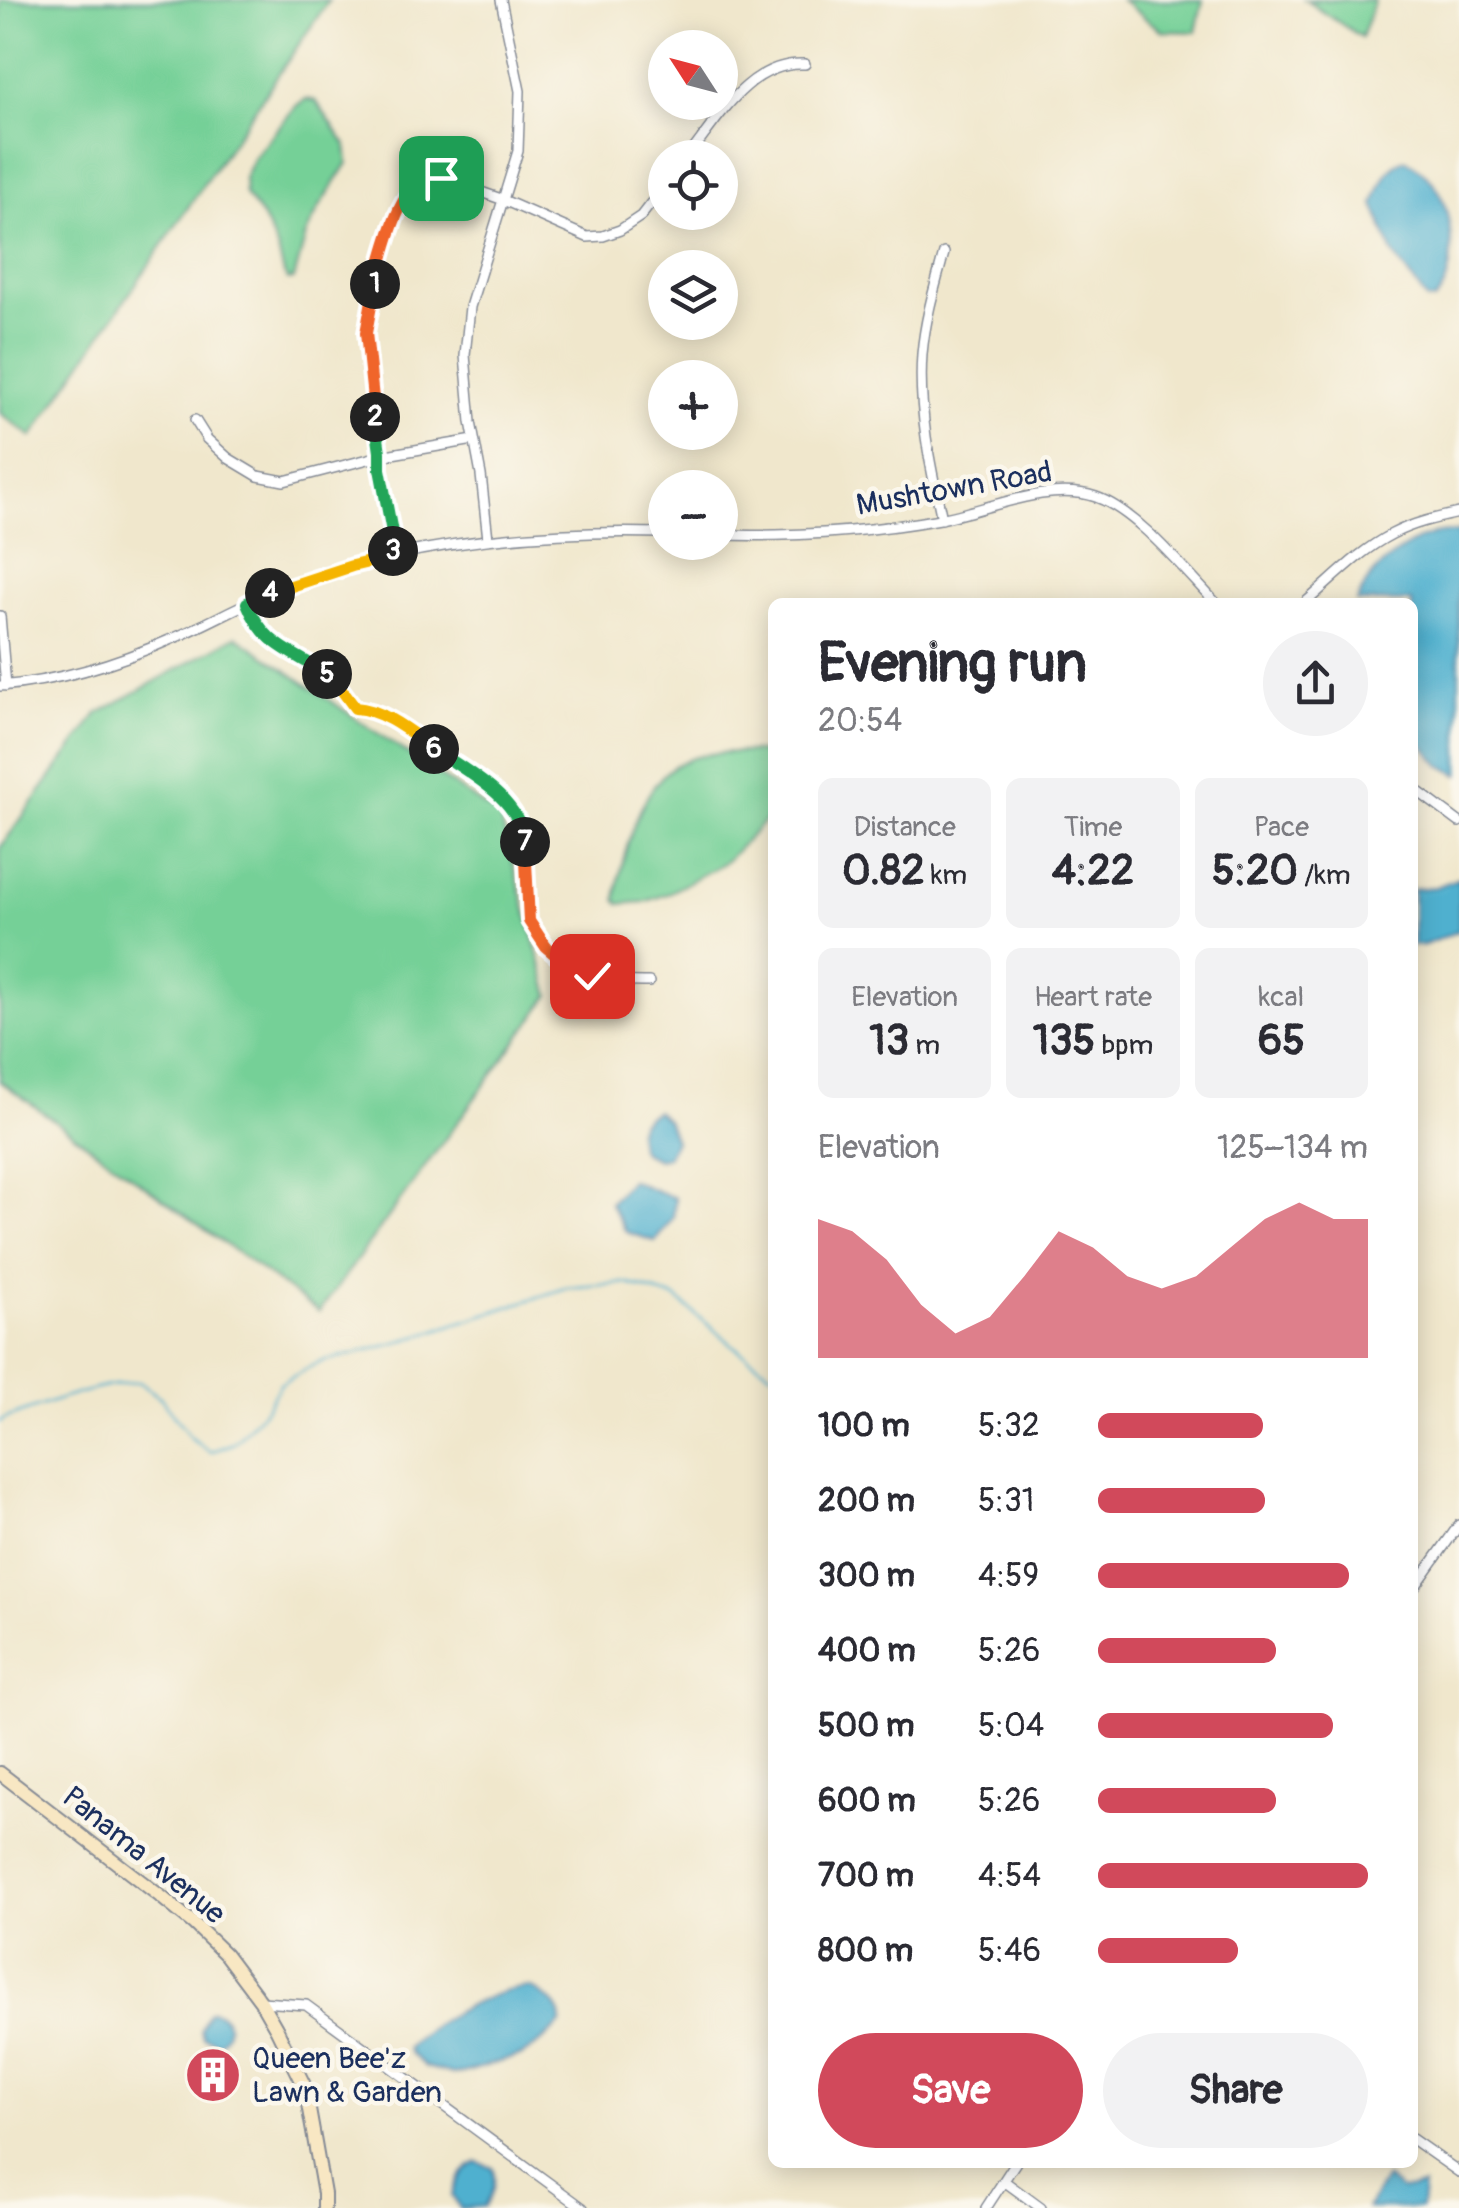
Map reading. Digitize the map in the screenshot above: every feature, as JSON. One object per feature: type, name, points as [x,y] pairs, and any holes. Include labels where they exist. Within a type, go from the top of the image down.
[{"type":"main road","name":"Panama Avenue","points":[[0,1773],[193,1922],[226,1954],[261,2002],[305,2087],[324,2208]]},
{"type":"street","points":[[488,539],[465,354],[470,306],[518,151],[520,91],[502,0]]},
{"type":"street","points":[[701,140],[740,90],[756,77],[771,68],[804,64]]},
{"type":"street","points":[[394,556],[380,469],[366,333],[375,282],[401,204],[426,178],[441,178],[586,237],[620,230],[648,207]]},
{"type":"street","points":[[942,519],[923,413],[922,355],[944,253]]},
{"type":"street","points":[[195,420],[207,439],[228,458],[258,476],[284,481],[380,456],[474,440]]},
{"type":"street","name":"Mushtown Road","points":[[738,535],[851,532],[942,519],[1048,493],[1094,496],[1133,520],[1211,598]]},
{"type":"street","points":[[1311,598],[1391,534],[1459,512]]},
{"type":"street","points":[[0,616],[3,686],[50,681],[104,666],[247,603],[320,576],[394,556],[488,539],[552,533],[648,533]]},
{"type":"street","points":[[247,603],[262,632],[277,646],[333,678],[355,708],[390,718],[503,800],[520,821],[524,833],[529,921],[546,947],[566,964],[592,976],[622,983],[649,982]]},
{"type":"street","points":[[1418,791],[1459,822]]},
{"type":"street","points":[[1418,1583],[1459,1525]]},
{"type":"street","points":[[261,2002],[306,2004],[584,2208]]},
{"type":"street","points":[[1418,2143],[1459,2172]]},
{"type":"street","points":[[986,2208],[1012,2168]]},
{"type":"street","points":[[1004,2181],[1041,2208]]},
{"type":"green space","points":[[0,0],[329,0],[32,437],[0,413]]},
{"type":"green space","points":[[1121,0],[1203,0],[1196,32],[1162,31]]},
{"type":"green space","points":[[1305,0],[1375,0],[1361,37]]},
{"type":"green space","points":[[306,99],[316,101],[346,145],[348,163],[319,208],[306,235],[294,279],[288,280],[263,218],[245,195],[244,178],[254,157]]},
{"type":"green space","points":[[236,636],[500,817],[550,995],[319,1312],[0,1081],[0,848],[97,714]]},
{"type":"green space","points":[[720,753],[768,753],[768,818],[725,862],[667,894],[644,902],[620,904],[616,900],[628,843],[655,785],[682,762]]},
{"type":"water","points":[[1406,160],[1433,183],[1447,213],[1450,262],[1442,291],[1434,301],[1427,300],[1393,254],[1374,204],[1389,171]]},
{"type":"water","points":[[1459,532],[1459,775],[1440,765],[1418,739],[1418,598],[1359,598],[1377,570],[1399,552],[1422,538]]},
{"type":"water","points":[[1459,878],[1459,931],[1418,946],[1418,889]]},
{"type":"water","points":[[656,1111],[667,1120],[675,1141],[667,1157],[658,1159],[642,1152],[637,1133],[641,1123]]},
{"type":"water","points":[[630,1180],[675,1198],[673,1218],[655,1241],[626,1232],[610,1203]]},
{"type":"water","points":[[530,1987],[556,2006],[561,2024],[522,2055],[453,2074],[426,2067],[410,2054],[407,2048],[418,2037],[447,2017],[481,2000]]},
{"type":"water","points":[[211,2011],[222,2016],[227,2024],[218,2043],[203,2037],[201,2029]]},
{"type":"water","points":[[477,2162],[493,2168],[492,2192],[484,2206],[460,2208],[452,2196],[455,2185]]},
{"type":"water","points":[[1386,2178],[1401,2190],[1423,2186],[1421,2208],[1367,2208]]},
{"type":"waterway","points":[[0,1422],[70,1396],[139,1382],[161,1398],[190,1437],[210,1452],[234,1443],[265,1410],[280,1384],[317,1363],[393,1344],[566,1288],[625,1283],[676,1298],[768,1370]]},
{"type":"place","name":"Queen Bee'z Lawn & Garden","points":[[213,2075]]},
{"type":"route","points":[[441,178],[426,178],[401,204],[368,308],[366,333],[375,422],[394,556],[320,576],[247,603],[262,632],[277,646],[333,678],[355,708],[390,718],[503,800],[520,821],[524,833],[529,921],[546,947],[566,964],[592,976]]}]
